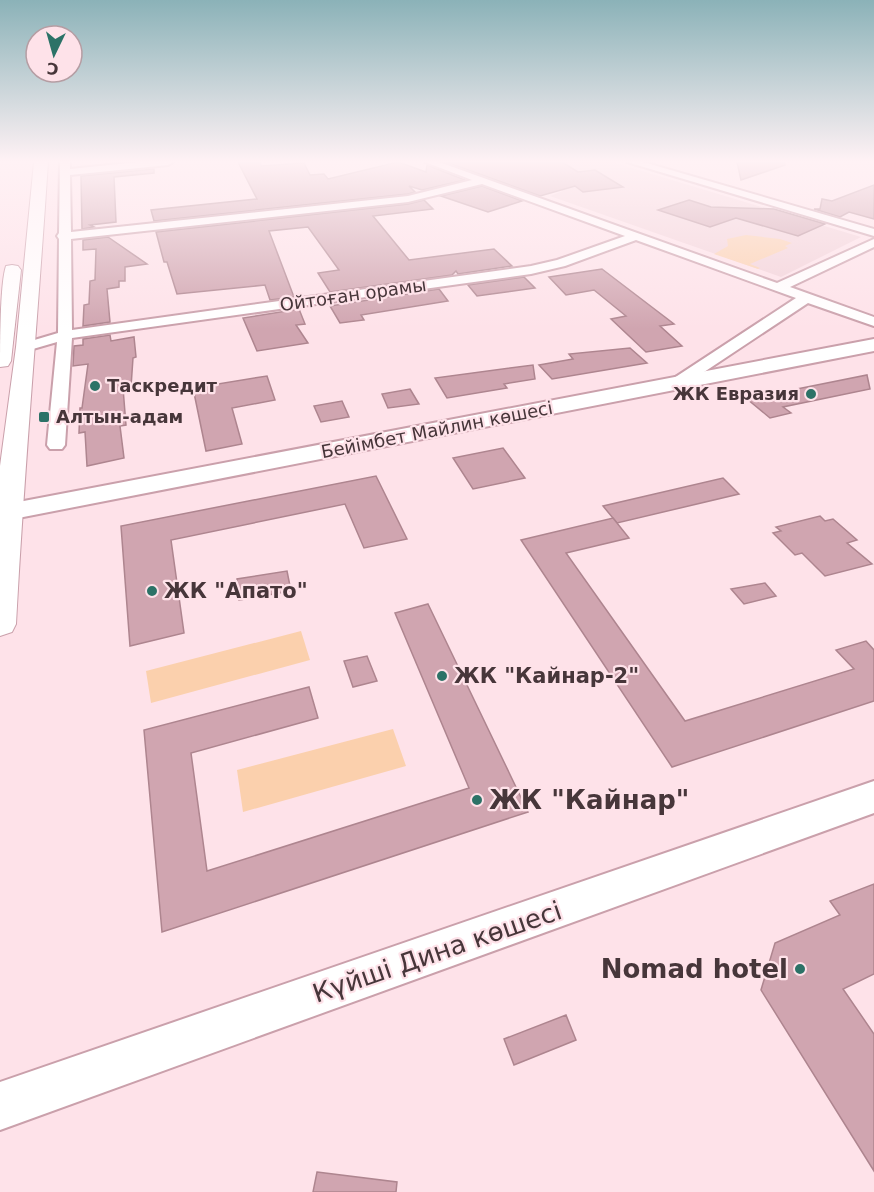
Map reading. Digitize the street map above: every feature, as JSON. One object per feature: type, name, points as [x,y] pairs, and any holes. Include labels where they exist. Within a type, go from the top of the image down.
[{"type":"main road","points":[[0,624],[4,513],[26,347],[36,218]]},
{"type":"main road","points":[[0,362],[14,257]]},
{"type":"street","points":[[56,445],[64,335],[64,218]]},
{"type":"street","points":[[63,236],[234,218]]},
{"type":"street","points":[[585,218],[874,322]]},
{"type":"street","points":[[822,218],[874,233]]},
{"type":"street","name":"Ойтоған орамы","points":[[26,347],[64,335],[531,270],[561,263],[637,236]]},
{"type":"street","points":[[779,287],[874,243]]},
{"type":"street","points":[[676,383],[806,298]]},
{"type":"street","name":"Бейімбет Майлин көшесі","points":[[4,513],[874,345]]},
{"type":"street","name":"Күйші Дина көшесі","points":[[0,1106],[874,797]]},
{"type":"shaded area","points":[[612,218],[797,218],[861,237],[781,277]]},
{"type":"shaded area","points":[[746,235],[780,239],[792,243],[785,246],[788,248],[750,264],[760,268],[758,269],[714,254],[728,246],[727,239]]},
{"type":"shaded area","points":[[301,631],[310,660],[151,703],[146,671]]},
{"type":"shaded area","points":[[393,729],[406,766],[243,812],[237,770]]},
{"type":"building","points":[[82,218],[116,218],[116,222],[90,225],[94,227],[82,229]]},
{"type":"building","points":[[153,218],[186,218],[154,221]]},
{"type":"building","points":[[285,218],[374,218],[409,260],[494,249],[512,266],[458,274],[456,271],[452,275],[330,292],[318,273],[339,270],[308,227],[269,231],[294,297],[270,300],[265,285],[177,294],[167,262],[164,262],[156,232]]},
{"type":"building","points":[[681,218],[803,218],[825,224],[798,236],[736,218],[710,227]]},
{"type":"building","points":[[108,237],[147,264],[125,267],[125,281],[119,281],[119,287],[107,289],[110,322],[83,326],[84,305],[89,304],[90,281],[95,280],[96,249],[83,250],[83,240]]},
{"type":"building","points":[[602,269],[674,324],[660,326],[682,346],[646,352],[611,319],[626,316],[594,290],[566,295],[549,277]]},
{"type":"building","points":[[524,277],[535,288],[477,296],[468,285]]},
{"type":"building","points":[[439,289],[448,301],[361,315],[364,320],[340,323],[330,306]]},
{"type":"building","points":[[299,309],[305,324],[296,325],[308,343],[257,351],[243,318]]},
{"type":"building","points":[[110,335],[111,341],[134,337],[136,357],[133,358],[131,387],[123,388],[126,425],[120,426],[124,458],[87,466],[85,432],[79,433],[80,408],[82,408],[88,364],[73,366],[74,346],[83,345],[83,339]]},
{"type":"building","points":[[630,348],[647,363],[552,379],[539,365],[573,359],[569,354]]},
{"type":"building","points":[[533,365],[535,379],[504,384],[507,388],[447,398],[435,378]]},
{"type":"building","name":"ЖК Евразия","points":[[867,375],[870,389],[783,407],[791,413],[770,418],[747,399]]},
{"type":"building","points":[[267,376],[275,400],[232,408],[242,444],[206,451],[193,388]]},
{"type":"building","points":[[410,389],[419,404],[388,408],[382,394]]},
{"type":"building","points":[[342,401],[349,417],[321,422],[314,406]]},
{"type":"building","points":[[503,448],[525,478],[473,489],[453,458]]},
{"type":"building","name":"ЖК \"Апато\"","points":[[376,476],[407,539],[364,548],[345,504],[171,540],[184,633],[130,646],[121,526]]},
{"type":"building","points":[[723,478],[739,494],[617,523],[603,506]]},
{"type":"building","points":[[820,516],[825,521],[833,519],[857,540],[847,543],[872,564],[825,576],[802,553],[795,555],[773,533],[781,531],[776,527]]},
{"type":"building","points":[[613,518],[629,538],[566,553],[685,721],[854,669],[836,650],[866,641],[874,650],[874,701],[672,767],[521,540]]},
{"type":"building","points":[[287,571],[291,591],[239,600],[237,579]]},
{"type":"building","points":[[765,583],[776,596],[744,604],[731,589]]},
{"type":"building","name":"ЖК \"Кайнар\"","points":[[428,604],[528,812],[162,932],[144,730],[309,687],[318,718],[191,753],[207,871],[469,788],[395,613]]},
{"type":"building","points":[[367,656],[377,681],[353,687],[344,661]]},
{"type":"building","points":[[874,884],[874,974],[843,989],[874,1034],[874,1171],[761,990],[775,943],[840,915],[830,901]]},
{"type":"building","points":[[566,1015],[576,1040],[514,1065],[504,1039]]},
{"type":"building","points":[[317,1172],[397,1182],[396,1192],[313,1192]]},
{"type":"place","name":"Таскредит","points":[[95,386]]},
{"type":"place","name":"ЖК Евразия","points":[[811,394]]},
{"type":"place","name":"Алтын-адам","points":[[44,417]]},
{"type":"place","name":"ЖК \"Апато\"","points":[[152,591]]},
{"type":"place","name":"ЖК \"Кайнар-2\"","points":[[442,676]]},
{"type":"place","name":"ЖК \"Кайнар\"","points":[[477,800]]},
{"type":"place","name":"Nomad hotel","points":[[800,969]]}]
